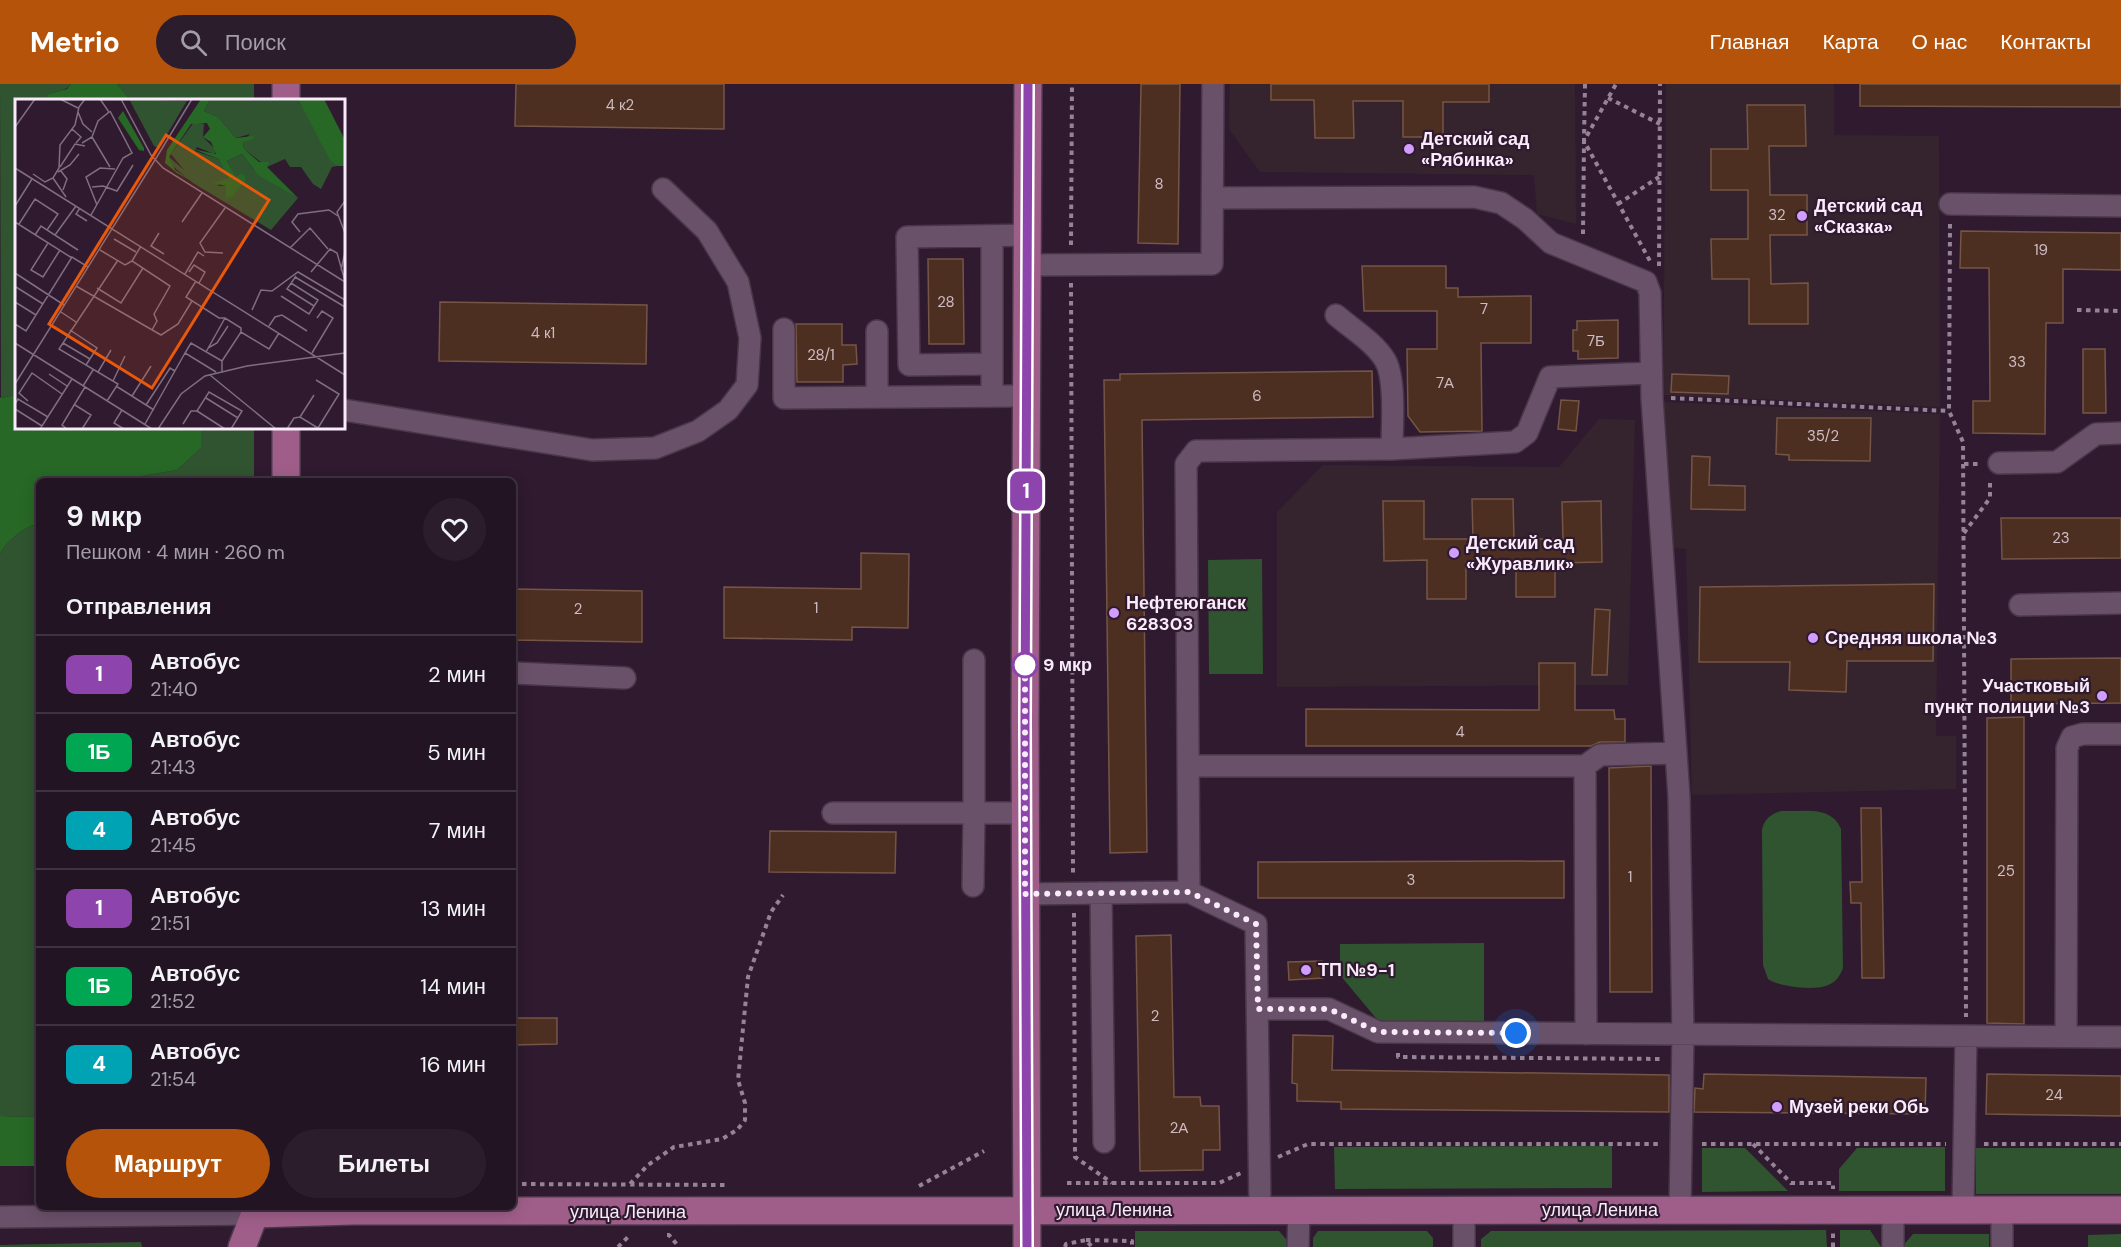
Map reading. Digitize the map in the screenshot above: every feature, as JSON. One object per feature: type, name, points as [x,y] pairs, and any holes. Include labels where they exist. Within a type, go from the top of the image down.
[{"type":"main road","points":[[1027,1247],[1025,813],[1028,84]]},
{"type":"main road","points":[[286,429],[286,478]]},
{"type":"main road","name":"улица Ленина","points":[[256,1211],[2121,1210]]},
{"type":"main road","points":[[242,1247],[256,1211]]},
{"type":"street","points":[[1028,266],[1071,264],[1219,266],[1213,198],[1214,84]]},
{"type":"street","points":[[345,410],[592,450],[655,448],[698,432],[728,410],[747,385],[750,338],[738,282],[707,231],[663,189]]},
{"type":"street","points":[[1213,198],[1474,196],[1501,203],[1525,219],[1551,243],[1646,282],[1650,293],[1652,398],[1679,797],[1683,1035],[1680,1210]]},
{"type":"street","points":[[1950,204],[2121,206]]},
{"type":"street","points":[[992,236],[992,396]]},
{"type":"street","points":[[992,364],[909,365],[907,237],[1028,236]]},
{"type":"street","points":[[1336,315],[1379,352],[1386,362],[1391,376],[1392,449]]},
{"type":"street","points":[[784,329],[784,398],[877,397],[948,403],[992,396],[1027,396]]},
{"type":"street","points":[[877,331],[877,397]]},
{"type":"street","points":[[1189,892],[1186,464],[1196,451],[1392,449],[1515,442],[1527,433],[1550,377],[1651,373]]},
{"type":"street","points":[[1994,469],[2057,462],[2096,434],[2121,433]]},
{"type":"street","points":[[2020,605],[2121,603]]},
{"type":"street","points":[[974,660],[974,886]]},
{"type":"street","points":[[516,674],[625,678]]},
{"type":"street","points":[[2066,1036],[2067,748],[2072,738],[2083,734],[2121,734]]},
{"type":"street","points":[[1188,766],[1585,766],[1600,755],[1675,753]]},
{"type":"street","points":[[1585,766],[1586,1034]]},
{"type":"street","points":[[833,813],[1025,813]]},
{"type":"street","points":[[1025,894],[1189,892],[1256,924],[1260,1210]]},
{"type":"street","points":[[1101,893],[1104,1142]]},
{"type":"street","points":[[1258,1009],[1329,1009],[1378,1032],[2121,1037]]},
{"type":"street","points":[[1963,1210],[1966,1036]]},
{"type":"street","points":[[1298,1247],[1299,1210]]},
{"type":"street","points":[[1464,1210],[1464,1247]]},
{"type":"street","points":[[1893,1210],[1893,1247]]},
{"type":"street","points":[[2002,1210],[2002,1247]]},
{"type":"street","name":"улица Ленина","points":[[0,1217],[256,1211]]},
{"type":"path","points":[[1072,84],[1075,1157],[1112,1183]]},
{"type":"path","points":[[1583,244],[1585,84]]},
{"type":"path","points":[[1584,141],[1616,84]]},
{"type":"path","points":[[1659,278],[1660,84]]},
{"type":"path","points":[[1608,98],[1660,124]]},
{"type":"path","points":[[1584,141],[1654,268]]},
{"type":"path","points":[[1618,204],[1659,177]]},
{"type":"path","points":[[1950,204],[1949,411],[1964,442],[1966,1036]]},
{"type":"path","points":[[2077,310],[2121,311]]},
{"type":"path","points":[[1652,398],[1949,411]]},
{"type":"path","points":[[1964,534],[1990,498],[1994,469]]},
{"type":"path","points":[[630,1184],[648,1165],[674,1147],[722,1139],[737,1130],[745,1120],[745,1103],[738,1080],[748,977],[771,912],[783,895]]},
{"type":"path","points":[[1399,1032],[1398,1057],[1682,1059]]},
{"type":"path","points":[[1067,1183],[1219,1183],[1308,1144],[2121,1144]]},
{"type":"path","points":[[909,1186],[920,1186],[984,1151]]},
{"type":"path","points":[[516,1184],[734,1185]]},
{"type":"path","points":[[618,1247],[628,1235],[639,1235]]},
{"type":"path","points":[[659,1235],[669,1235],[679,1247]]},
{"type":"path","points":[[1086,1240],[1092,1247]]},
{"type":"path","points":[[1065,1247],[1066,1244],[1086,1240],[1132,1241],[1132,1247]]},
{"type":"shaded area","name":"Детский сад «Рябинка»","points":[[1230,84],[1575,84],[1576,224],[1537,214],[1534,175],[1260,172],[1229,129]]},
{"type":"shaded area","name":"Детский сад «Сказка»","points":[[1666,84],[1834,84],[1834,135],[1939,136],[1940,407],[1663,395]]},
{"type":"shaded area","name":"Средняя школа №3","points":[[1664,402],[1940,414],[1936,736],[1956,736],[1956,789],[1692,795],[1686,549],[1674,548]]},
{"type":"shaded area","name":"Детский сад «Журавлик»","points":[[1599,419],[1635,420],[1628,685],[1277,687],[1277,512],[1323,465],[1559,467]]},
{"type":"green space","points":[[0,84],[71,84],[66,89],[49,95],[47,99],[15,99],[15,395],[1,398]]},
{"type":"green space","points":[[71,84],[117,84],[131,99],[47,99],[49,94],[67,89]]},
{"type":"green space","points":[[117,84],[254,84],[254,99],[131,99]]},
{"type":"green space","points":[[15,395],[15,429],[201,429],[201,448],[177,470],[130,478],[36,478],[36,525],[16,535],[6,544],[0,554],[1,398]]},
{"type":"green space","points":[[201,429],[254,429],[254,478],[130,478],[177,470],[201,448]]},
{"type":"green space","points":[[36,525],[36,1117],[0,1116],[0,554],[6,544],[16,535]]},
{"type":"green space","points":[[1262,559],[1263,674],[1209,674],[1208,560]]},
{"type":"green space","points":[[1781,811],[1824,813],[1831,816],[1841,829],[1843,968],[1831,984],[1822,987],[1798,987],[1773,982],[1768,979],[1763,965],[1762,830],[1769,817]]},
{"type":"green space","points":[[1484,943],[1484,1025],[1380,1023],[1340,975],[1340,944]]},
{"type":"green space","points":[[0,1116],[36,1117],[36,1166],[0,1166]]},
{"type":"green space","points":[[1612,1146],[1612,1188],[1335,1189],[1334,1147]]},
{"type":"green space","points":[[1945,1147],[1945,1191],[1839,1191],[1839,1169],[1857,1148]]},
{"type":"green space","points":[[1702,1148],[1745,1148],[1788,1191],[1702,1192]]},
{"type":"green space","points":[[1976,1148],[2121,1148],[2121,1194],[1976,1194]]},
{"type":"green space","points":[[1826,1230],[1827,1247],[1481,1247],[1481,1239],[1491,1231]]},
{"type":"green space","points":[[1840,1230],[1870,1230],[1881,1247],[1840,1247]]},
{"type":"green space","points":[[1135,1231],[1279,1231],[1286,1239],[1286,1247],[1135,1247]]},
{"type":"green space","points":[[1318,1231],[1427,1231],[1433,1238],[1433,1247],[1313,1247],[1313,1238]]},
{"type":"green space","points":[[1913,1234],[1989,1234],[1989,1247],[1902,1247]]},
{"type":"green space","points":[[2121,1234],[2121,1247],[2088,1247],[2088,1235]]},
{"type":"green space","points":[[141,1242],[142,1247],[0,1247],[0,1245]]},
{"type":"building","points":[[516,84],[724,84],[724,129],[515,126]]},
{"type":"building","points":[[1141,84],[1180,84],[1178,244],[1138,243]]},
{"type":"building","points":[[1271,84],[1489,84],[1489,102],[1443,102],[1443,137],[1403,137],[1403,101],[1353,101],[1354,138],[1315,138],[1314,100],[1271,100]]},
{"type":"building","points":[[1860,84],[2121,84],[2121,107],[1860,106]]},
{"type":"building","points":[[1747,105],[1805,105],[1806,146],[1769,146],[1770,195],[1807,195],[1807,235],[1770,235],[1771,284],[1808,283],[1808,324],[1749,324],[1749,279],[1712,279],[1711,239],[1748,239],[1748,190],[1711,190],[1711,149],[1748,149]]},
{"type":"building","points":[[1961,231],[2121,233],[2121,270],[2063,269],[2063,323],[2046,323],[2045,434],[1973,433],[1973,401],[1990,401],[1989,268],[1960,268]]},
{"type":"building","points":[[928,259],[963,259],[964,344],[929,344]]},
{"type":"building","points":[[1362,266],[1446,266],[1446,288],[1458,288],[1458,297],[1531,296],[1531,343],[1481,343],[1482,431],[1420,432],[1408,416],[1407,349],[1437,349],[1437,311],[1364,311]]},
{"type":"building","points":[[440,302],[647,305],[646,364],[439,361]]},
{"type":"building","points":[[1618,320],[1618,358],[1578,359],[1578,351],[1573,351],[1573,330],[1577,330],[1577,321]]},
{"type":"building","points":[[796,324],[842,324],[842,345],[856,345],[857,364],[843,365],[843,382],[797,382]]},
{"type":"building","points":[[2083,349],[2105,349],[2106,413],[2083,413]]},
{"type":"building","points":[[1372,371],[1373,417],[1142,420],[1147,852],[1110,853],[1104,380],[1120,380],[1120,374]]},
{"type":"building","points":[[1672,374],[1729,376],[1728,394],[1671,392]]},
{"type":"building","points":[[1561,400],[1579,401],[1576,431],[1558,429]]},
{"type":"building","points":[[1777,418],[1871,418],[1870,461],[1789,460],[1789,455],[1776,454]]},
{"type":"building","points":[[1692,456],[1710,457],[1709,485],[1745,486],[1745,510],[1691,509]]},
{"type":"building","points":[[1472,499],[1513,499],[1514,539],[1563,539],[1562,502],[1601,501],[1602,562],[1555,563],[1555,597],[1516,597],[1516,561],[1466,562],[1466,599],[1427,599],[1427,560],[1384,561],[1383,501],[1424,501],[1424,539],[1473,539]]},
{"type":"building","points":[[2001,518],[2121,518],[2121,558],[2002,559]]},
{"type":"building","points":[[861,553],[909,554],[908,628],[852,627],[852,640],[724,638],[724,587],[861,589]]},
{"type":"building","points":[[1934,584],[1933,661],[1847,661],[1846,692],[1789,690],[1790,662],[1699,662],[1700,587]]},
{"type":"building","points":[[516,589],[642,591],[642,642],[516,640]]},
{"type":"building","points":[[1595,609],[1610,610],[1607,675],[1592,675]]},
{"type":"building","points":[[2121,658],[2121,703],[2011,704],[2011,659]]},
{"type":"building","points":[[1539,663],[1575,663],[1575,710],[1614,710],[1615,719],[1625,719],[1625,742],[1600,742],[1591,746],[1306,746],[1306,709],[1539,710]]},
{"type":"building","points":[[2024,717],[2024,1024],[1987,1023],[1987,718]]},
{"type":"building","points":[[1651,766],[1652,992],[1610,992],[1609,768]]},
{"type":"building","points":[[1861,808],[1881,808],[1884,978],[1862,978],[1861,903],[1851,903],[1850,882],[1862,882]]},
{"type":"building","points":[[770,831],[896,832],[895,873],[769,872]]},
{"type":"building","points":[[1564,861],[1564,898],[1258,898],[1258,862]]},
{"type":"building","points":[[1171,935],[1174,1097],[1200,1097],[1201,1106],[1219,1106],[1220,1150],[1203,1150],[1203,1170],[1140,1171],[1136,936]]},
{"type":"building","name":"ТП №9-1","points":[[1322,961],[1323,978],[1289,980],[1288,962]]},
{"type":"building","points":[[516,1018],[557,1018],[557,1044],[516,1045]]},
{"type":"building","points":[[1293,1035],[1333,1036],[1332,1070],[1669,1075],[1669,1112],[1341,1109],[1341,1102],[1297,1101],[1297,1084],[1292,1083]]},
{"type":"building","points":[[1704,1074],[1926,1078],[1925,1114],[1694,1112],[1695,1088],[1703,1089]]},
{"type":"building","points":[[1987,1074],[2121,1076],[2121,1116],[1986,1114]]},
{"type":"bus line","name":"1","points":[[1027,1247],[1025,723],[1028,84]]},
{"type":"place","name":"Детский сад «Рябинка»","points":[[1409,149]]},
{"type":"place","name":"Детский сад «Сказка»","points":[[1802,216]]},
{"type":"place","name":"Детский сад «Журавлик»","points":[[1454,553]]},
{"type":"place","name":"Нефтеюганск 628303","points":[[1114,613]]},
{"type":"place","name":"Средняя школа №3","points":[[1813,638]]},
{"type":"place","name":"9 мкр","points":[[1025,665]]},
{"type":"place","name":"Участковый пункт полиции №3","points":[[2102,696]]},
{"type":"place","name":"ТП №9-1","points":[[1306,970]]},
{"type":"place","name":"Музей реки Обь","points":[[1777,1107]]},
{"type":"route","points":[[1025,665],[1025,661],[1025,790],[1025,894],[1189,892],[1256,924],[1258,1009],[1329,1009],[1378,1032],[1516,1033]]}]
